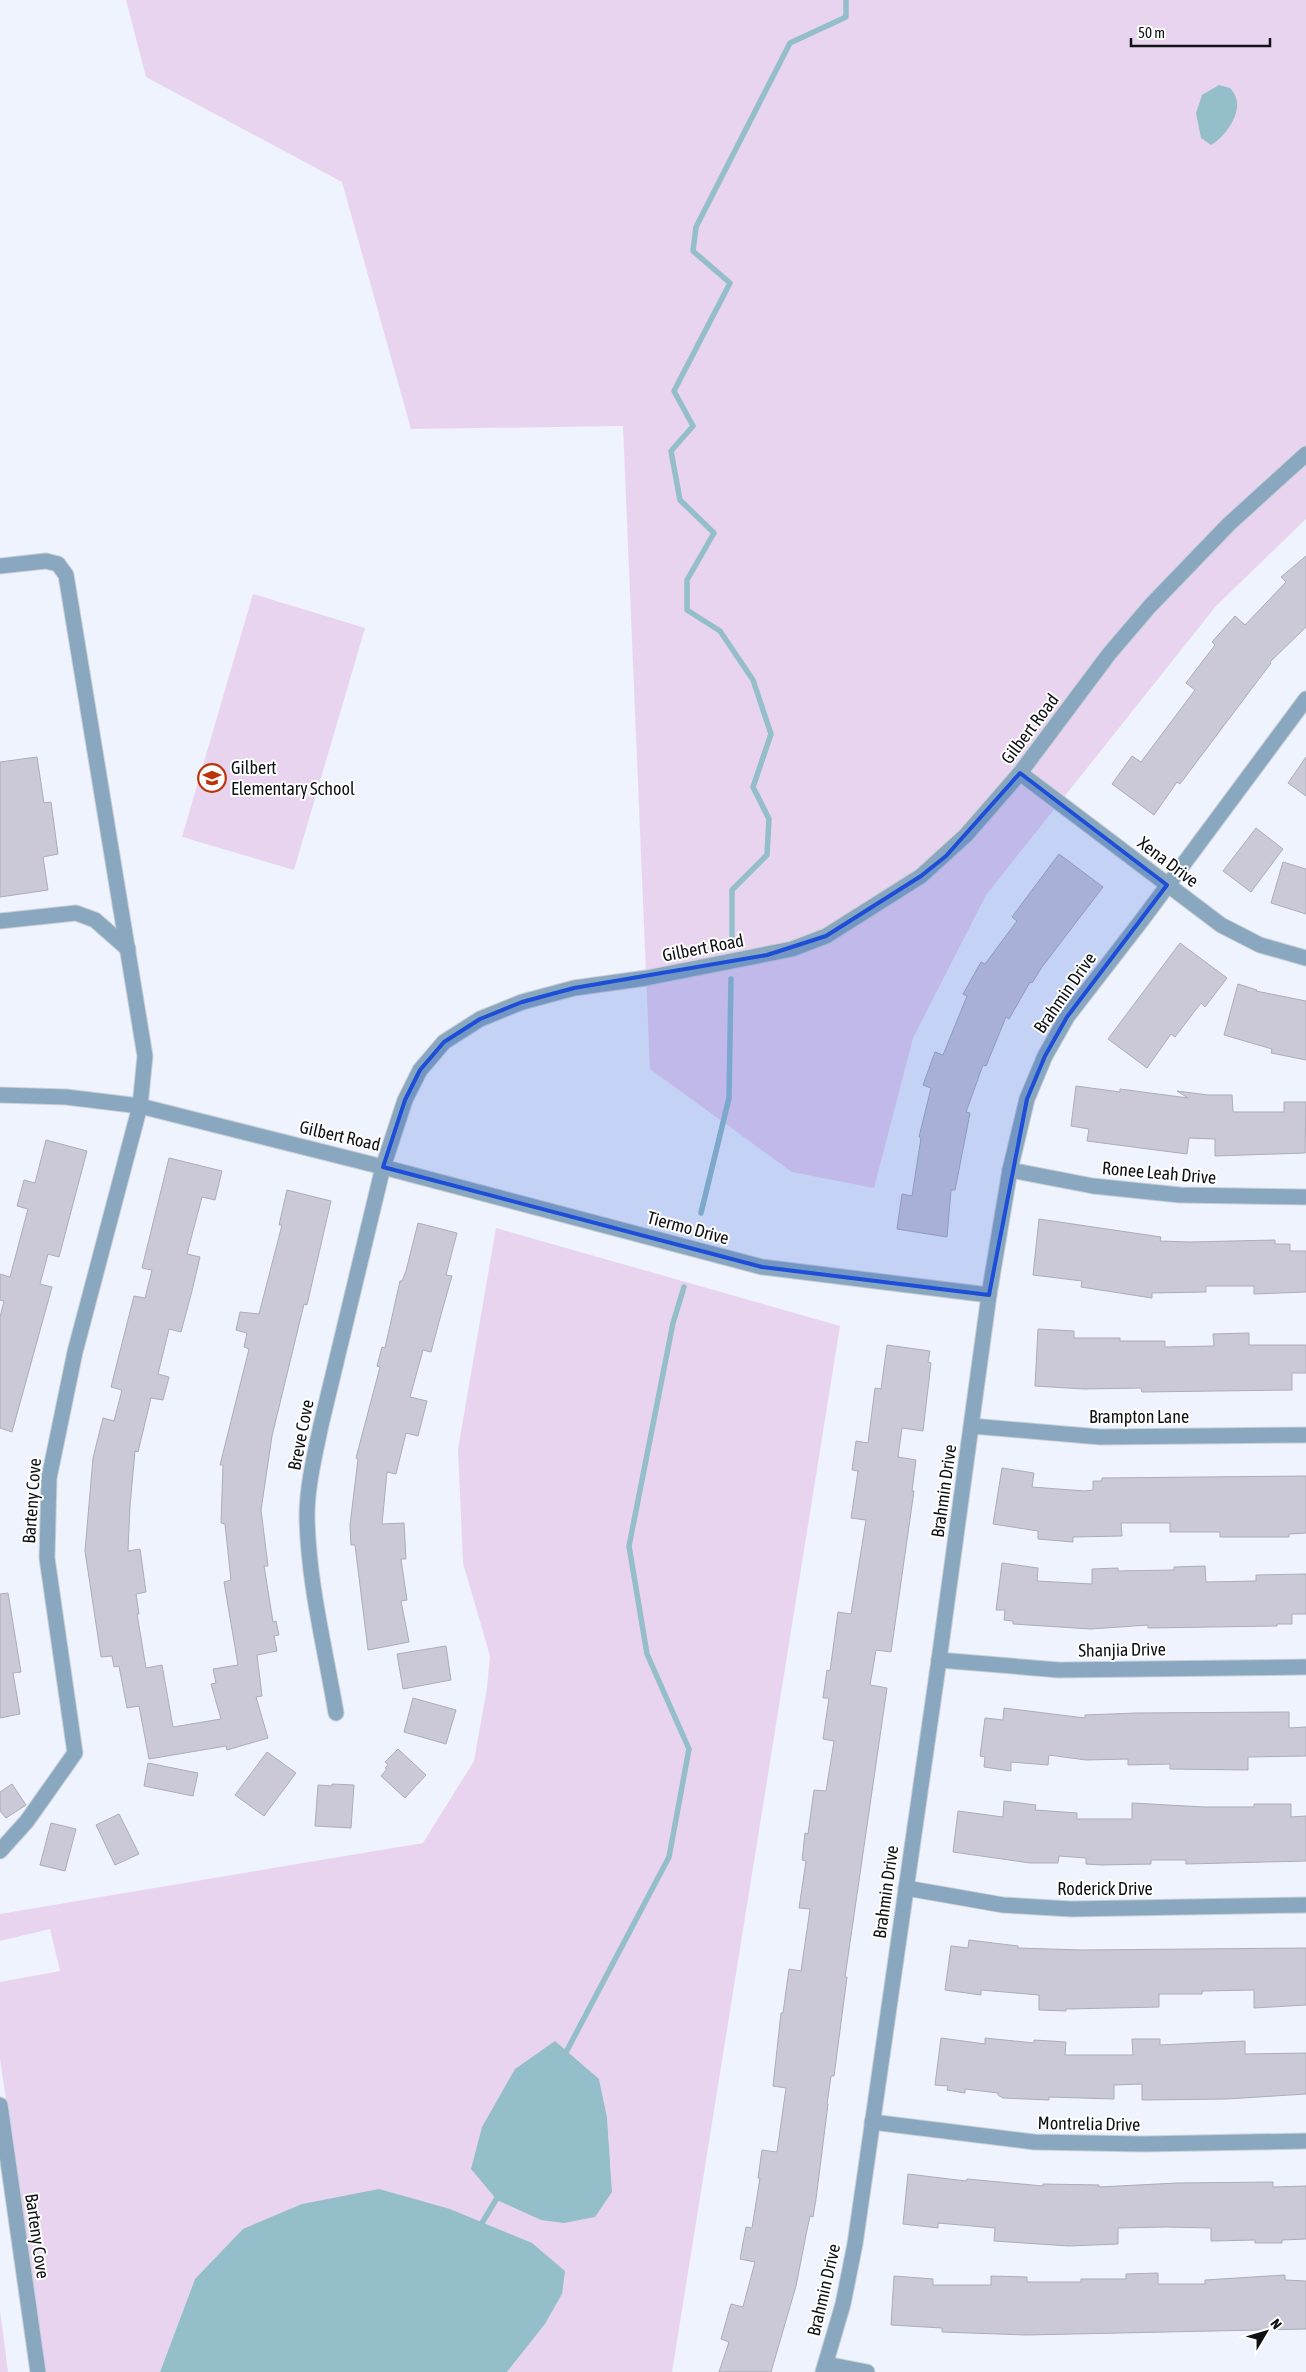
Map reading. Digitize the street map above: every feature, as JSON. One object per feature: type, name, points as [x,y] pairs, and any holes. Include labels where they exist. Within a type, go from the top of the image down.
[{"type":"street","name":"Gilbert Road","points":[[0,1095],[66,1097],[140,1106],[383,1167],[404,1100],[420,1070],[444,1042],[480,1019],[522,1002],[574,988],[646,978],[767,955],[826,936],[874,908],[921,876],[940,861],[966,835],[1020,773],[1110,654],[1150,606],[1229,524],[1306,454]]},
{"type":"street","name":"Barteny Cove","points":[[0,566],[46,561],[58,564],[66,575],[145,1056],[140,1106],[74,1352],[49,1478],[46,1558],[75,1753],[27,1821],[0,1851]]},
{"type":"street","name":"Brahmin Drive","points":[[824,2368],[846,2287],[940,1660],[989,1295],[1010,1170],[1027,1099],[1045,1056],[1067,1017],[1306,699]]},
{"type":"street","name":"Xena Drive","points":[[1020,773],[1221,925],[1260,945],[1306,958]]},
{"type":"street","points":[[0,921],[76,912],[94,920],[128,949]]},
{"type":"street","name":"Tiermo Drive","points":[[383,1167],[762,1267],[853,1280],[989,1295]]},
{"type":"street","name":"Breve Cove","points":[[336,1713],[312,1574],[307,1515],[312,1467],[321,1425],[383,1167]]},
{"type":"street","name":"Ronee Leah Drive","points":[[1010,1170],[1093,1186],[1180,1195],[1306,1197]]},
{"type":"street","name":"Brampton Lane","points":[[972,1426],[1100,1437],[1306,1435]]},
{"type":"street","name":"Shanjia Drive","points":[[940,1660],[1059,1670],[1306,1667]]},
{"type":"street","name":"Roderick Drive","points":[[906,1888],[1003,1905],[1071,1909],[1306,1905]]},
{"type":"street","name":"Barteny Cove","points":[[0,2105],[38,2372]]},
{"type":"street","name":"Montrelia Drive","points":[[872,2122],[1034,2142],[1143,2144],[1306,2141]]},
{"type":"street","points":[[824,2368],[867,2372]]},
{"type":"highlighted area","points":[[1020,773],[1167,885],[1067,1017],[1045,1056],[1027,1099],[989,1295],[762,1267],[383,1167],[405,1100],[420,1070],[444,1042],[480,1019],[522,1002],[574,988],[767,955],[826,936],[921,876],[946,856]]},
{"type":"shaded area","points":[[126,0],[1306,0],[1306,519],[1216,606],[986,895],[913,1038],[874,1188],[792,1172],[650,1069],[623,426],[411,429],[342,182],[146,77]]},
{"type":"shaded area","points":[[253,594],[365,628],[294,870],[182,837]]},
{"type":"shaded area","points":[[496,1228],[840,1326],[672,2372],[507,2372],[545,2324],[562,2294],[195,2279],[160,2372],[46,2372],[0,2059],[0,1982],[60,1971],[50,1929],[0,1941],[0,1914],[423,1843],[474,1761],[487,1688],[490,1656],[463,1563],[458,1449]],"holes":[[[599,2079],[607,2117],[612,2192]]]},
{"type":"shaded area","points":[[0,2310],[8,2372],[0,2372]]},
{"type":"water","points":[[1219,85],[1230,88],[1236,97],[1237,104],[1231,125],[1211,145],[1201,138],[1196,113],[1202,95]]},
{"type":"water","points":[[555,2041],[599,2079],[607,2117],[612,2192],[595,2217],[564,2223],[541,2220],[497,2200],[471,2169],[482,2127],[515,2069]]},
{"type":"water","points":[[379,2189],[450,2209],[532,2243],[565,2271],[562,2294],[545,2324],[507,2372],[160,2372],[195,2279],[243,2229],[302,2204]]},
{"type":"building","points":[[1306,556],[1306,627],[1270,662],[1180,784],[1177,782],[1154,815],[1112,784],[1132,756],[1141,762],[1195,690],[1186,683],[1215,645],[1212,642],[1235,616],[1245,625],[1286,582],[1281,577]]},
{"type":"building","points":[[37,757],[44,803],[51,802],[58,854],[43,857],[48,890],[0,897],[0,762]]},
{"type":"building","points":[[1306,757],[1306,796],[1288,783]]},
{"type":"building","points":[[1256,828],[1283,849],[1251,892],[1223,871]]},
{"type":"building","points":[[1059,854],[1103,887],[1032,983],[1030,982],[1009,1019],[1006,1017],[986,1066],[983,1065],[966,1112],[970,1113],[955,1190],[951,1190],[947,1237],[897,1229],[902,1194],[912,1196],[921,1138],[919,1137],[931,1088],[923,1085],[935,1052],[943,1055],[967,996],[963,994],[981,962],[985,964],[1017,921],[1012,917]]},
{"type":"building","points":[[1283,862],[1306,869],[1306,914],[1271,903]]},
{"type":"building","points":[[1180,943],[1227,978],[1205,1007],[1201,1003],[1175,1037],[1171,1034],[1147,1068],[1108,1039]]},
{"type":"building","points":[[1238,984],[1256,991],[1306,1001],[1306,1060],[1271,1053],[1272,1049],[1224,1035]]},
{"type":"building","points":[[1076,1086],[1120,1092],[1120,1089],[1188,1098],[1177,1091],[1208,1095],[1232,1095],[1233,1112],[1284,1112],[1284,1102],[1306,1102],[1305,1153],[1215,1156],[1215,1139],[1189,1138],[1187,1154],[1087,1141],[1089,1129],[1071,1126]]},
{"type":"building","points":[[46,1140],[87,1151],[59,1257],[48,1254],[40,1284],[52,1287],[12,1432],[0,1428],[0,1317],[4,1301],[0,1300],[0,1274],[10,1277],[28,1209],[17,1206],[24,1180],[35,1183]]},
{"type":"building","points":[[169,1158],[222,1171],[215,1200],[202,1197],[187,1254],[200,1257],[181,1332],[169,1329],[158,1374],[169,1377],[163,1400],[151,1398],[138,1452],[135,1451],[130,1506],[128,1551],[140,1549],[146,1592],[136,1594],[139,1614],[137,1614],[146,1668],[162,1665],[173,1727],[221,1719],[211,1684],[216,1683],[213,1669],[238,1665],[224,1582],[231,1580],[225,1524],[221,1523],[223,1465],[220,1465],[249,1349],[244,1347],[247,1333],[236,1330],[240,1312],[259,1314],[282,1225],[279,1225],[287,1190],[331,1201],[307,1305],[304,1304],[272,1436],[261,1510],[268,1566],[264,1566],[273,1622],[276,1621],[279,1635],[274,1636],[277,1651],[257,1655],[262,1696],[256,1697],[268,1738],[227,1750],[226,1746],[149,1759],[139,1706],[127,1708],[119,1666],[114,1667],[112,1656],[101,1657],[85,1551],[93,1458],[103,1418],[114,1421],[122,1390],[111,1387],[134,1296],[145,1298],[152,1270],[142,1268]]},
{"type":"building","points":[[1039,1219],[1161,1237],[1160,1241],[1275,1240],[1275,1244],[1290,1244],[1290,1251],[1306,1251],[1306,1292],[1254,1294],[1254,1286],[1206,1286],[1206,1292],[1152,1293],[1152,1298],[1081,1287],[1082,1281],[1033,1275]]},
{"type":"building","points":[[418,1223],[457,1233],[446,1275],[452,1276],[431,1352],[423,1350],[410,1397],[427,1401],[418,1436],[406,1433],[396,1474],[387,1472],[382,1524],[404,1523],[406,1559],[401,1559],[407,1600],[401,1601],[409,1642],[368,1650],[355,1545],[351,1545],[350,1525],[358,1459],[356,1458],[380,1367],[377,1366],[382,1347],[385,1348],[400,1281],[402,1281],[406,1271]]},
{"type":"building","points":[[1038,1329],[1074,1331],[1074,1338],[1120,1338],[1120,1341],[1165,1341],[1165,1347],[1214,1346],[1213,1334],[1249,1333],[1249,1345],[1306,1345],[1306,1373],[1292,1373],[1292,1390],[1142,1392],[1141,1388],[1084,1389],[1035,1386]]},
{"type":"building","points":[[887,1345],[930,1351],[928,1362],[931,1363],[923,1431],[902,1428],[898,1457],[916,1460],[912,1491],[914,1491],[891,1652],[876,1650],[870,1685],[887,1688],[845,1977],[847,1977],[834,2076],[831,2076],[827,2104],[816,2199],[813,2217],[810,2216],[796,2286],[771,2372],[719,2372],[729,2342],[721,2339],[731,2304],[743,2307],[755,2262],[740,2259],[746,2227],[752,2228],[760,2178],[758,2178],[762,2150],[777,2152],[786,2088],[773,2086],[781,2013],[783,2013],[789,1969],[801,1971],[810,1909],[799,1908],[806,1861],[802,1860],[805,1833],[808,1834],[814,1790],[826,1791],[834,1741],[823,1739],[829,1698],[823,1698],[827,1670],[830,1671],[838,1612],[851,1614],[866,1520],[851,1518],[858,1471],[852,1470],[856,1441],[868,1443],[875,1388],[881,1389]]},
{"type":"building","points":[[1002,1468],[1034,1473],[1032,1487],[1085,1491],[1093,1490],[1093,1481],[1102,1481],[1102,1478],[1306,1476],[1306,1533],[1289,1534],[1289,1537],[1220,1537],[1220,1532],[1170,1532],[1170,1523],[1121,1523],[1122,1536],[1073,1537],[1073,1542],[1038,1539],[1038,1531],[993,1524]]},
{"type":"building","points":[[1002,1563],[1038,1568],[1037,1581],[1092,1584],[1092,1569],[1118,1568],[1118,1571],[1174,1570],[1174,1567],[1205,1566],[1206,1582],[1256,1581],[1256,1575],[1306,1574],[1306,1614],[1292,1614],[1292,1624],[1277,1624],[1277,1626],[1148,1628],[1148,1625],[1091,1629],[1013,1624],[1013,1621],[1004,1620],[1005,1610],[996,1610]]},
{"type":"building","points":[[8,1593],[21,1672],[13,1673],[20,1714],[0,1718],[0,1594]]},
{"type":"building","points":[[446,1646],[451,1680],[403,1689],[397,1654]]},
{"type":"building","points":[[413,1698],[456,1710],[446,1744],[404,1732]]},
{"type":"building","points":[[1004,1708],[1085,1718],[1085,1715],[1136,1713],[1289,1712],[1289,1728],[1306,1727],[1306,1756],[1248,1757],[1248,1770],[1170,1769],[1170,1764],[1128,1765],[1128,1759],[1086,1760],[1049,1755],[1048,1765],[1011,1762],[1011,1771],[984,1767],[985,1757],[980,1756],[985,1718],[1003,1720]]},
{"type":"building","points":[[398,1749],[426,1775],[405,1798],[381,1776],[387,1769],[385,1768],[388,1765],[385,1762]]},
{"type":"building","points":[[267,1752],[296,1773],[264,1816],[235,1795]]},
{"type":"building","points":[[148,1763],[198,1773],[193,1796],[144,1786]]},
{"type":"building","points":[[12,1784],[26,1805],[6,1818],[0,1811],[0,1792]]},
{"type":"building","points":[[332,1784],[354,1785],[351,1828],[315,1826],[318,1785],[332,1786]]},
{"type":"building","points":[[1004,1801],[1036,1805],[1035,1810],[1077,1813],[1077,1819],[1132,1819],[1132,1803],[1204,1807],[1254,1807],[1254,1804],[1291,1804],[1291,1817],[1306,1816],[1306,1861],[1186,1864],[1186,1860],[1151,1860],[1151,1864],[1101,1865],[1086,1864],[1086,1858],[1059,1856],[1058,1863],[1030,1863],[953,1852],[958,1811],[1003,1817]]},
{"type":"building","points":[[119,1814],[139,1854],[115,1865],[96,1825]]},
{"type":"building","points":[[51,1823],[76,1829],[65,1871],[40,1865]]},
{"type":"building","points":[[969,1940],[1018,1946],[1018,1948],[1082,1950],[1306,1948],[1306,2005],[1254,2008],[1254,1990],[1202,1991],[1202,1994],[1159,1994],[1159,2007],[1066,2009],[1066,2011],[1039,2010],[1039,1995],[981,1990],[981,1995],[945,1990],[951,1946],[968,1948]]},
{"type":"building","points":[[941,2038],[985,2044],[985,2038],[1034,2043],[1034,2040],[1066,2042],[1065,2055],[1133,2055],[1132,2039],[1160,2039],[1160,2045],[1245,2041],[1245,2054],[1306,2053],[1306,2094],[1227,2099],[1142,2100],[1142,2084],[1114,2085],[1114,2099],[1049,2097],[1049,2100],[1003,2098],[998,2093],[965,2089],[965,2093],[947,2090],[948,2086],[935,2085]]},
{"type":"building","points":[[908,2174],[966,2181],[967,2179],[1043,2186],[1043,2184],[1099,2185],[1099,2187],[1177,2183],[1273,2182],[1273,2187],[1306,2186],[1306,2239],[1282,2240],[1282,2243],[1255,2243],[1255,2240],[1211,2241],[1211,2228],[1166,2227],[1118,2228],[1118,2244],[1069,2246],[994,2241],[995,2228],[938,2223],[938,2228],[903,2224]]},
{"type":"building","points":[[1158,2273],[1158,2284],[1205,2284],[1205,2280],[1285,2275],[1285,2280],[1306,2281],[1306,2329],[1026,2335],[942,2332],[942,2328],[891,2325],[894,2276],[933,2279],[933,2285],[991,2285],[991,2276],[1027,2277],[1027,2282],[1081,2282],[1081,2279],[1126,2279],[1126,2274]]},
{"type":"waterway","points":[[732,945],[732,890],[767,855],[769,819],[753,787],[771,734],[753,680],[720,631],[687,610],[687,580],[714,533],[680,500],[671,451],[693,426],[674,391],[730,283],[693,251],[696,227],[790,43],[846,17],[846,0]]},
{"type":"waterway","points":[[701,1213],[729,1098],[731,979]]},
{"type":"waterway","points":[[563,2058],[669,1857],[689,1749],[647,1654],[629,1546],[673,1323],[684,1287]]},
{"type":"waterway","points":[[479,2228],[500,2193]]},
{"type":"place","name":"Gilbert Elementary School","points":[[212,778]]}]
